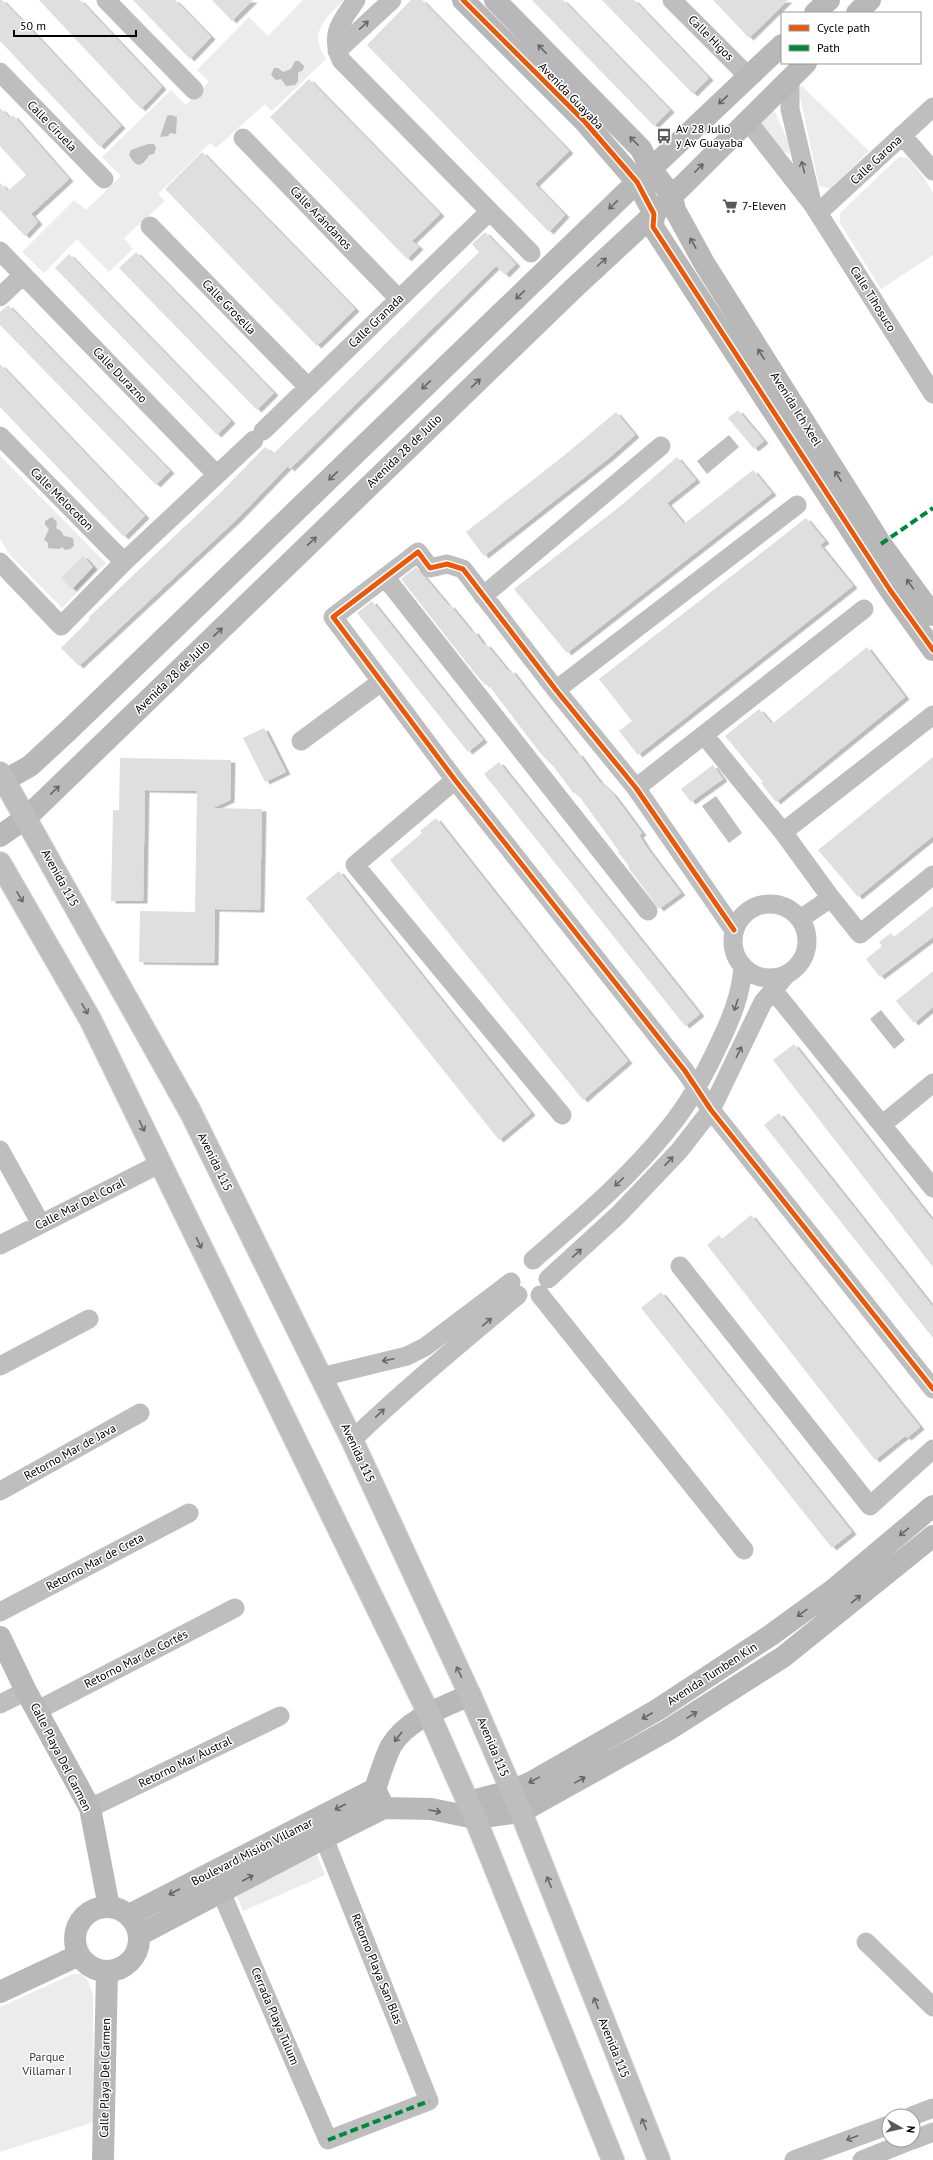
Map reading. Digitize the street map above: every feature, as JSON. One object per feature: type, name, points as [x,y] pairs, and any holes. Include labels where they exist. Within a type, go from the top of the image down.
[{"type":"main road","name":"Avenida 115","points":[[1,779],[26,817],[190,1111],[352,1440],[470,1695],[521,1812],[659,2160]]},
{"type":"main road","points":[[0,863],[90,1019],[429,1714],[472,1810],[613,2160]]},
{"type":"street","points":[[106,0],[194,90]]},
{"type":"street","points":[[356,0],[337,28],[337,51],[341,60],[531,253]]},
{"type":"street","points":[[337,51],[392,0]]},
{"type":"street","name":"Avenida Guayaba","points":[[463,0],[592,114],[642,149],[644,176],[654,221],[890,590],[933,650]]},
{"type":"street","name":"Avenida Guayaba","points":[[495,0],[592,114]]},
{"type":"street","name":"Calle Higos","points":[[672,0],[749,77]]},
{"type":"street","points":[[816,12],[829,0]]},
{"type":"street","points":[[858,12],[870,0]]},
{"type":"street","points":[[1,779],[30,766],[70,729],[781,46]]},
{"type":"street","name":"Avenida 28 de Julio","points":[[0,836],[26,817],[573,288],[654,221],[672,196],[805,64]]},
{"type":"street","name":"Calle Ciruela","points":[[0,72],[104,179]]},
{"type":"street","name":"Calle Tihosuco","points":[[790,78],[790,109],[815,209]]},
{"type":"street","name":"Calle Garona","points":[[815,209],[902,136],[933,107]]},
{"type":"street","name":"Calle Tihosuco","points":[[747,120],[815,209],[933,394]]},
{"type":"street","points":[[902,136],[933,171]]},
{"type":"street","name":"Calle Arándanos","points":[[243,138],[399,299]]},
{"type":"street","name":"Avenida Guayaba","points":[[644,176],[672,196]]},
{"type":"street","name":"Avenida Ich Xeel","points":[[672,196],[675,210],[704,263],[881,544],[933,615]]},
{"type":"street","name":"Calle Granada","points":[[217,475],[490,210]]},
{"type":"street","name":"Calle Grosella","points":[[150,226],[308,388]]},
{"type":"street","name":"Calle Durazno","points":[[0,251],[217,475]]},
{"type":"street","points":[[0,297],[23,275]]},
{"type":"street","name":"Calle Melocoton","points":[[0,436],[124,562]]},
{"type":"street","points":[[483,596],[661,446]]},
{"type":"street","points":[[0,562],[61,626],[124,562],[217,475]]},
{"type":"street","points":[[556,690],[797,505]]},
{"type":"street","points":[[734,930],[636,788],[556,690],[463,569],[447,564],[430,568],[418,552],[332,617],[455,780],[696,1088],[711,1110],[933,1389]]},
{"type":"street","points":[[385,577],[648,911]]},
{"type":"street","points":[[636,788],[864,609]]},
{"type":"street","points":[[301,741],[381,682]]},
{"type":"street","points":[[783,832],[933,715]]},
{"type":"street","points":[[704,735],[783,832],[831,898],[860,934],[933,875]]},
{"type":"street","points":[[455,780],[355,865],[562,1115]]},
{"type":"street","points":[[800,919],[831,898]]},
{"type":"street","points":[[743,967],[742,986],[732,1016],[704,1075],[669,1128],[640,1162],[589,1211],[533,1260],[521,1261],[516,1265],[512,1270],[514,1288],[529,1298],[544,1287],[618,1215],[679,1151],[711,1110],[763,1002],[786,975],[796,968],[803,959],[806,948],[807,936],[800,919],[786,906],[774,903],[760,904],[749,910],[739,919],[734,930],[734,950],[743,967],[752,974],[763,978],[775,978],[786,975]]},
{"type":"street","points":[[773,990],[883,1124],[933,1188]]},
{"type":"street","points":[[883,1124],[933,1084]]},
{"type":"street","points":[[0,1150],[41,1224]]},
{"type":"street","name":"Calle Mar Del Coral","points":[[0,1245],[161,1163]]},
{"type":"street","points":[[533,1260],[544,1267],[544,1287],[744,1550]]},
{"type":"street","points":[[680,1266],[870,1506],[933,1449]]},
{"type":"street","points":[[321,1377],[407,1356],[419,1350],[514,1288]]},
{"type":"street","points":[[352,1440],[387,1406],[417,1383],[514,1288]]},
{"type":"street","points":[[0,1366],[90,1319]]},
{"type":"street","name":"Retorno Mar de Java","points":[[0,1491],[140,1413]]},
{"type":"street","name":"Avenida Tumben Kin","points":[[472,1810],[530,1782],[657,1710],[771,1635],[833,1590],[933,1506]]},
{"type":"street","name":"Retorno Mar de Creta","points":[[0,1612],[189,1513]]},
{"type":"street","name":"Avenida Tumben Kin","points":[[521,1812],[668,1730],[783,1656],[933,1536]]},
{"type":"street","name":"Retorno Mar de Cortés","points":[[38,1710],[235,1608]]},
{"type":"street","name":"Calle Playa Del Carmen","points":[[0,1637],[26,1691],[38,1710],[90,1808],[119,1911]]},
{"type":"street","points":[[0,1704],[26,1691]]},
{"type":"street","points":[[470,1695],[429,1714],[402,1732],[392,1745],[375,1789],[384,1808],[521,1812]]},
{"type":"street","name":"Retorno Mar Austral","points":[[90,1808],[280,1716]]},
{"type":"street","name":"Boulevard Misión Villamar","points":[[119,1911],[375,1789]]},
{"type":"street","name":"Boulevard Misión Villamar","points":[[139,1935],[384,1808]]},
{"type":"street","name":"Retorno Playa San Blas","points":[[324,1838],[429,2101],[328,2140]]},
{"type":"street","name":"Cerrada Playa Tulum","points":[[221,1892],[328,2140]]},
{"type":"street","points":[[98,1908],[119,1911],[136,1924],[139,1935],[139,1946],[127,1965],[118,1970],[107,1972],[95,1970],[86,1964],[79,1955],[75,1944],[75,1933],[80,1922],[88,1914],[98,1908]]},
{"type":"street","points":[[866,1942],[933,2007]]},
{"type":"street","points":[[0,1992],[79,1955]]},
{"type":"street","name":"Calle Playa Del Carmen","points":[[103,2160],[107,1972]]},
{"type":"street","points":[[921,2113],[933,2108]]},
{"type":"street","points":[[794,2160],[881,2127]]},
{"type":"street","points":[[921,2137],[933,2132]]},
{"type":"street","points":[[862,2160],[893,2148]]},
{"type":"green space","points":[[303,0],[344,0],[321,26],[319,41],[326,59],[272,111],[265,104],[216,148],[210,143],[158,194],[165,201],[124,238],[133,249],[109,272],[77,239],[44,273],[22,252],[74,200],[86,210],[121,176],[102,157],[171,90],[186,105],[209,82],[197,70],[249,17],[268,36]]},
{"type":"green space","points":[[801,85],[869,151],[831,189],[819,186],[799,92]]},
{"type":"green space","points":[[774,110],[788,141],[790,155],[780,149],[760,122]]},
{"type":"green space","points":[[899,157],[908,158],[923,176],[933,193],[933,255],[881,289],[840,223],[840,213]]},
{"type":"green space","points":[[0,456],[106,563],[62,608],[10,555],[0,539]]},
{"type":"green space","points":[[316,1852],[325,1875],[243,1911],[237,1897],[239,1891]]},
{"type":"green space","name":"Parque Villamar I","points":[[73,1974],[82,1974],[88,1981],[93,1995],[94,2122],[0,2152],[0,2007]]},
{"type":"shaded area","points":[[295,61],[299,61],[304,66],[303,70],[298,73],[298,81],[295,85],[286,86],[281,79],[276,80],[271,75],[274,68],[278,68],[283,72],[291,69]]},
{"type":"shaded area","points":[[171,115],[177,117],[176,134],[170,133],[168,136],[160,137],[167,116]]},
{"type":"shaded area","points":[[148,144],[154,144],[156,148],[154,154],[149,155],[142,164],[139,165],[135,163],[129,155],[131,150]]},
{"type":"shaded area","points":[[729,435],[739,447],[707,474],[697,461]]},
{"type":"shaded area","points":[[52,517],[57,522],[56,528],[61,531],[64,536],[73,538],[74,546],[70,549],[65,550],[62,547],[59,549],[48,548],[48,543],[44,540],[49,529],[45,525],[45,521]]},
{"type":"shaded area","points":[[716,796],[742,833],[729,843],[702,806]]},
{"type":"shaded area","points":[[881,1010],[905,1040],[894,1049],[870,1019]]},
{"type":"building","points":[[0,0],[2,0],[37,36],[121,126],[100,147],[0,41]]},
{"type":"building","points":[[39,0],[80,0],[162,87],[141,109]]},
{"type":"building","points":[[133,0],[175,0],[211,37],[190,59]]},
{"type":"building","points":[[212,0],[253,0],[232,21]]},
{"type":"building","points":[[411,0],[422,0],[569,151],[535,184],[565,215],[549,232],[367,45]]},
{"type":"building","points":[[532,0],[563,0],[670,110],[654,126]]},
{"type":"building","points":[[602,0],[634,0],[709,78],[693,94]]},
{"type":"building","points":[[713,0],[788,0],[749,38]]},
{"type":"building","points":[[309,79],[440,214],[412,241],[419,247],[407,259],[270,117]]},
{"type":"building","points":[[0,108],[10,118],[13,115],[69,179],[31,214],[38,222],[25,236],[0,210],[0,183],[8,191],[26,175],[0,146]]},
{"type":"building","points":[[202,152],[355,309],[317,346],[165,189]]},
{"type":"building","points":[[485,232],[516,264],[505,275],[496,266],[290,469],[288,466],[236,520],[79,666],[61,648],[90,619],[88,618],[217,496],[265,447],[273,454],[479,252],[472,244]]},
{"type":"building","points":[[136,252],[274,393],[257,410],[119,268]]},
{"type":"building","points":[[69,254],[231,421],[217,435],[55,268]]},
{"type":"building","points":[[8,305],[170,471],[156,485],[0,325],[0,312]]},
{"type":"building","points":[[0,364],[145,516],[124,537],[0,407]]},
{"type":"building","points":[[738,410],[764,441],[754,449],[728,418]]},
{"type":"building","points":[[616,412],[635,435],[609,458],[484,556],[466,532],[561,458]]},
{"type":"building","points":[[677,457],[696,480],[667,503],[684,524],[753,470],[772,493],[567,653],[514,589],[623,504]]},
{"type":"building","points":[[806,518],[825,541],[820,545],[853,586],[638,755],[619,731],[632,721],[599,679]]},
{"type":"building","points":[[83,556],[93,567],[72,589],[61,578]]},
{"type":"building","points":[[416,567],[472,632],[474,631],[484,645],[486,644],[509,672],[511,670],[599,781],[613,794],[642,833],[639,835],[647,848],[681,893],[659,909],[576,792],[574,794],[554,767],[541,754],[487,683],[485,685],[473,671],[401,579]]},
{"type":"building","points":[[372,601],[483,740],[468,752],[357,613]]},
{"type":"building","points":[[867,647],[905,697],[776,802],[761,783],[763,782],[725,736],[759,709],[772,724]]},
{"type":"building","points":[[264,728],[286,772],[265,782],[243,738]]},
{"type":"building","points":[[933,757],[933,836],[858,897],[818,850]]},
{"type":"building","points":[[120,758],[231,760],[230,800],[213,808],[262,809],[260,910],[215,909],[214,963],[139,962],[140,911],[195,912],[197,791],[145,790],[143,901],[111,901],[113,810],[119,810]]},
{"type":"building","points":[[499,762],[700,1014],[685,1026],[484,774]]},
{"type":"building","points":[[713,765],[723,779],[691,802],[681,789]]},
{"type":"building","points":[[436,818],[628,1061],[583,1100],[390,860],[422,833],[420,831]]},
{"type":"building","points":[[339,871],[531,1113],[499,1140],[306,898]]},
{"type":"building","points":[[933,906],[933,937],[880,977],[866,959],[882,946],[879,942],[891,933],[894,937]]},
{"type":"building","points":[[933,971],[933,1007],[914,1023],[896,1001]]},
{"type":"building","points":[[794,1044],[933,1221],[933,1267],[773,1060]]},
{"type":"building","points":[[779,1113],[933,1307],[933,1338],[764,1125]]},
{"type":"building","points":[[751,1215],[920,1427],[907,1438],[905,1436],[875,1460],[707,1245],[719,1235],[722,1239]]},
{"type":"building","points":[[661,1292],[852,1532],[832,1548],[641,1308]]},
{"type":"marked path","points":[[881,544],[933,508]]},
{"type":"marked path","points":[[328,2140],[429,2101]]},
{"type":"cycle path","points":[[463,0],[585,122],[637,182],[654,214],[653,227],[890,590],[933,650]]},
{"type":"cycle path","points":[[734,930],[636,788],[556,690],[463,569],[447,564],[430,568],[418,552],[333,617],[455,780],[685,1071],[711,1110],[933,1389]]},
{"type":"place","name":"Av 28 Julio y Av Guayaba","points":[[664,136]]},
{"type":"place","name":"7-Eleven","points":[[730,206]]}]
